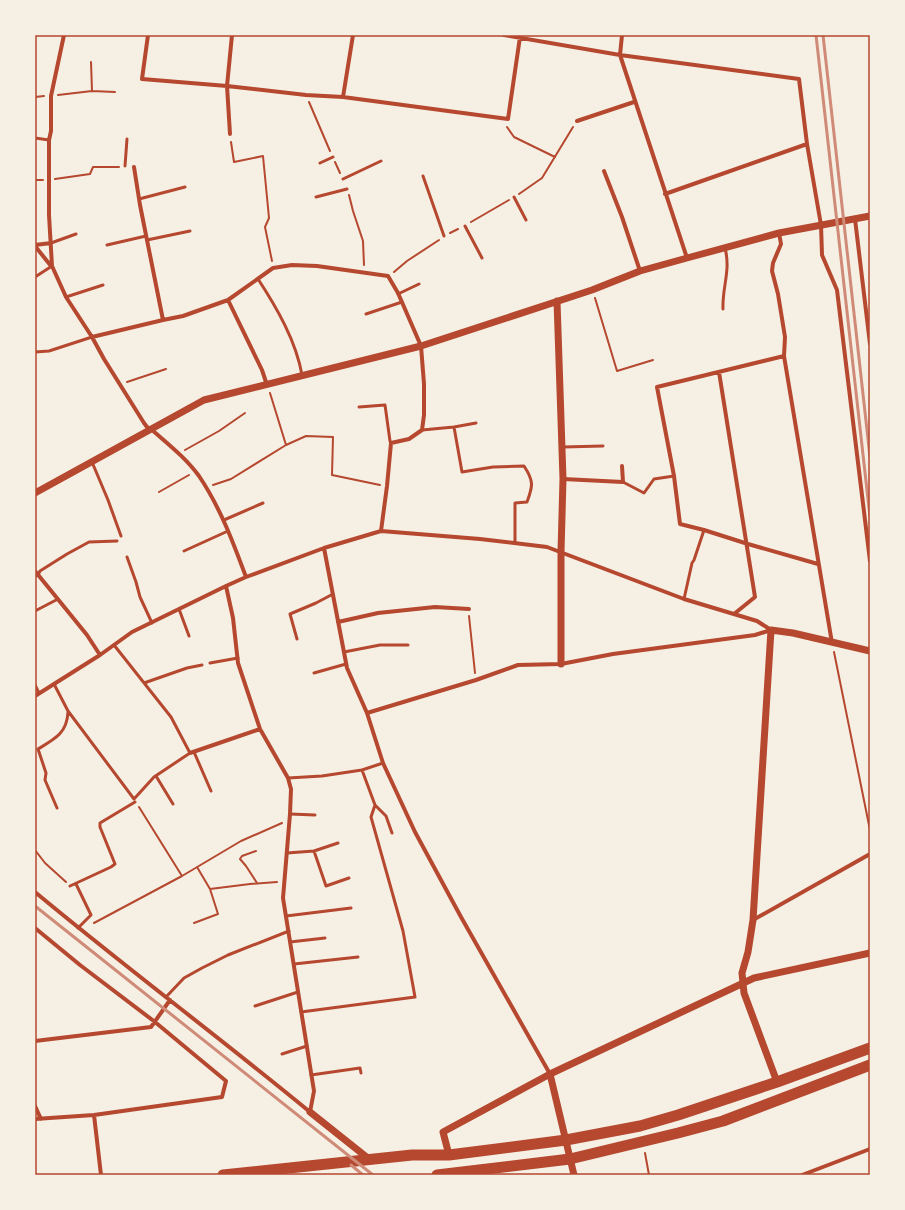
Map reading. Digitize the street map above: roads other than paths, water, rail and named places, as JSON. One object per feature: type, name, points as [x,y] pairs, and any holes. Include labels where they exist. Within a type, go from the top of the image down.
[{"type":"highway","points":[[224,1175],[412,1155],[449,1154],[566,1140],[646,1124],[678,1115],[777,1082],[870,1048]]},
{"type":"highway","points":[[437,1175],[570,1159],[678,1134],[723,1121],[870,1065]]},
{"type":"street","points":[[52,266],[49,215],[49,140],[52,131],[51,96],[64,35]]},
{"type":"street","points":[[148,35],[142,79],[227,86],[306,95],[343,97],[508,119],[520,37]]},
{"type":"street","points":[[230,134],[227,86],[232,35]]},
{"type":"street","points":[[343,97],[352,35]]},
{"type":"street","points":[[504,35],[620,55],[799,79],[807,144],[821,225],[822,256],[837,290],[870,561]]},
{"type":"street","points":[[622,35],[620,55],[634,102],[687,258]]},
{"type":"street","points":[[577,121],[634,102]]},
{"type":"street","points":[[665,194],[807,144]]},
{"type":"street","points":[[134,167],[139,200],[163,320]]},
{"type":"street","points":[[604,171],[622,217],[640,271]]},
{"type":"street","points":[[35,494],[151,428],[204,400],[420,346],[592,290],[640,271],[687,258],[779,233],[870,216]]},
{"type":"street","points":[[855,219],[870,344]]},
{"type":"street","points":[[779,233],[781,244],[773,263],[772,271],[778,294],[785,337],[784,356],[832,643]]},
{"type":"street","points":[[35,245],[51,243]]},
{"type":"street","points":[[35,245],[52,266],[66,297],[147,427],[151,428],[179,453],[195,471],[206,487],[224,520],[246,577]]},
{"type":"street","points":[[92,337],[183,316],[228,300],[273,268],[292,265],[317,266],[388,276],[402,302],[420,346],[424,384],[424,415],[422,430],[409,439],[392,443],[388,486],[381,531]]},
{"type":"street","points":[[228,300],[262,370],[267,385]]},
{"type":"street","points":[[558,301],[563,479],[561,552],[561,664]]},
{"type":"street","points":[[784,356],[657,388],[674,476],[680,524],[818,564]]},
{"type":"street","points":[[719,372],[756,597],[734,614]]},
{"type":"street","points":[[563,479],[623,482],[622,466]]},
{"type":"street","points":[[37,694],[100,655],[132,632],[226,586],[324,548],[381,531],[480,539],[547,547],[684,599],[757,621],[771,630],[793,633],[870,652]]},
{"type":"street","points":[[324,548],[347,668],[367,714],[383,763],[416,832],[454,904],[550,1074],[574,1175]]},
{"type":"street","points":[[36,574],[87,635],[100,655]]},
{"type":"street","points":[[226,586],[233,618],[238,663],[260,729],[288,778],[291,788],[290,820],[283,898],[314,1091],[310,1112]]},
{"type":"street","points":[[338,622],[378,614],[435,607],[469,609]]},
{"type":"street","points":[[367,714],[476,680],[518,665],[561,664],[613,654],[755,635],[771,630]]},
{"type":"street","points":[[771,630],[753,920],[748,952],[742,973],[744,993],[777,1082]]},
{"type":"street","points":[[192,752],[260,729]]},
{"type":"street","points":[[753,920],[870,854]]},
{"type":"street","points":[[35,892],[79,929],[268,1077],[369,1160]]},
{"type":"street","points":[[35,928],[80,965],[155,1022],[226,1081],[222,1097],[94,1115],[35,1120]]},
{"type":"street","points":[[449,1154],[443,1132],[550,1074],[754,978],[870,953]]},
{"type":"street","points":[[35,1041],[151,1027],[168,999]]},
{"type":"street","points":[[35,1106],[41,1119]]},
{"type":"street","points":[[94,1115],[101,1175]]},
{"type":"street","points":[[802,1175],[870,1149]]},
{"type":"lane","points":[[35,138],[49,140]]},
{"type":"lane","points":[[125,166],[127,139]]},
{"type":"lane","points":[[320,163],[333,157]]},
{"type":"lane","points":[[343,179],[381,161]]},
{"type":"lane","points":[[423,176],[444,236]]},
{"type":"lane","points":[[139,200],[185,187]]},
{"type":"lane","points":[[316,197],[347,189]]},
{"type":"lane","points":[[514,197],[526,220]]},
{"type":"lane","points":[[465,226],[482,258]]},
{"type":"lane","points":[[108,245],[190,230]]},
{"type":"lane","points":[[51,243],[76,234]]},
{"type":"lane","points":[[723,309],[728,265],[728,258],[724,248]]},
{"type":"lane","points":[[35,277],[52,266]]},
{"type":"lane","points":[[258,279],[273,302],[286,329],[298,360],[302,376]]},
{"type":"lane","points":[[398,294],[419,284]]},
{"type":"lane","points":[[66,297],[103,285]]},
{"type":"lane","points":[[366,314],[402,302]]},
{"type":"lane","points":[[35,352],[50,351],[92,337]]},
{"type":"lane","points":[[360,407],[385,405],[390,441],[392,443]]},
{"type":"lane","points":[[422,430],[476,423]]},
{"type":"lane","points":[[454,427],[462,472],[493,467],[524,466],[531,476],[532,482],[527,502],[516,503],[514,543]]},
{"type":"lane","points":[[562,447],[603,446]]},
{"type":"lane","points":[[92,462],[121,536]]},
{"type":"lane","points":[[623,482],[644,493],[654,479],[674,476]]},
{"type":"lane","points":[[224,520],[263,503]]},
{"type":"lane","points":[[684,599],[692,563],[704,530]]},
{"type":"lane","points":[[184,550],[228,531]]},
{"type":"lane","points":[[36,574],[89,542],[117,542]]},
{"type":"lane","points":[[127,557],[140,597],[152,623]]},
{"type":"lane","points":[[297,639],[290,614],[333,594]]},
{"type":"lane","points":[[35,611],[58,599]]},
{"type":"lane","points":[[179,609],[189,636]]},
{"type":"lane","points":[[114,644],[171,717],[192,752],[211,791]]},
{"type":"lane","points":[[344,652],[380,646],[408,645]]},
{"type":"lane","points":[[210,663],[238,658]]},
{"type":"lane","points":[[314,673],[346,664]]},
{"type":"lane","points":[[144,683],[202,665]]},
{"type":"lane","points":[[54,684],[68,711],[134,800],[156,776],[192,752]]},
{"type":"lane","points":[[35,685],[37,694]]},
{"type":"lane","points":[[57,808],[45,780],[46,773],[38,749],[65,729],[68,711]]},
{"type":"lane","points":[[288,778],[322,776],[362,770],[383,763]]},
{"type":"lane","points":[[362,770],[375,805],[386,816],[392,833]]},
{"type":"lane","points":[[156,776],[173,804]]},
{"type":"lane","points":[[70,886],[116,864],[100,827],[100,823],[135,802]]},
{"type":"lane","points":[[301,1012],[415,997],[403,931],[371,817],[375,805]]},
{"type":"lane","points":[[290,814],[316,815]]},
{"type":"lane","points":[[287,853],[314,851],[338,843]]},
{"type":"lane","points":[[314,851],[326,886],[349,878]]},
{"type":"lane","points":[[76,884],[91,916],[79,929]]},
{"type":"lane","points":[[286,916],[351,908]]},
{"type":"lane","points":[[168,999],[184,978],[228,955],[288,931]]},
{"type":"lane","points":[[290,942],[325,938]]},
{"type":"lane","points":[[294,964],[358,957]]},
{"type":"lane","points":[[255,1006],[298,992]]},
{"type":"lane","points":[[282,1054],[307,1046]]},
{"type":"lane","points":[[311,1075],[360,1068],[361,1072]]},
{"type":"railway","points":[[816,35],[870,517]]},
{"type":"railway","points":[[823,35],[870,457]]},
{"type":"railway","points":[[35,906],[373,1175]]},
{"type":"railway","points":[[351,1165],[363,1175]]}]
